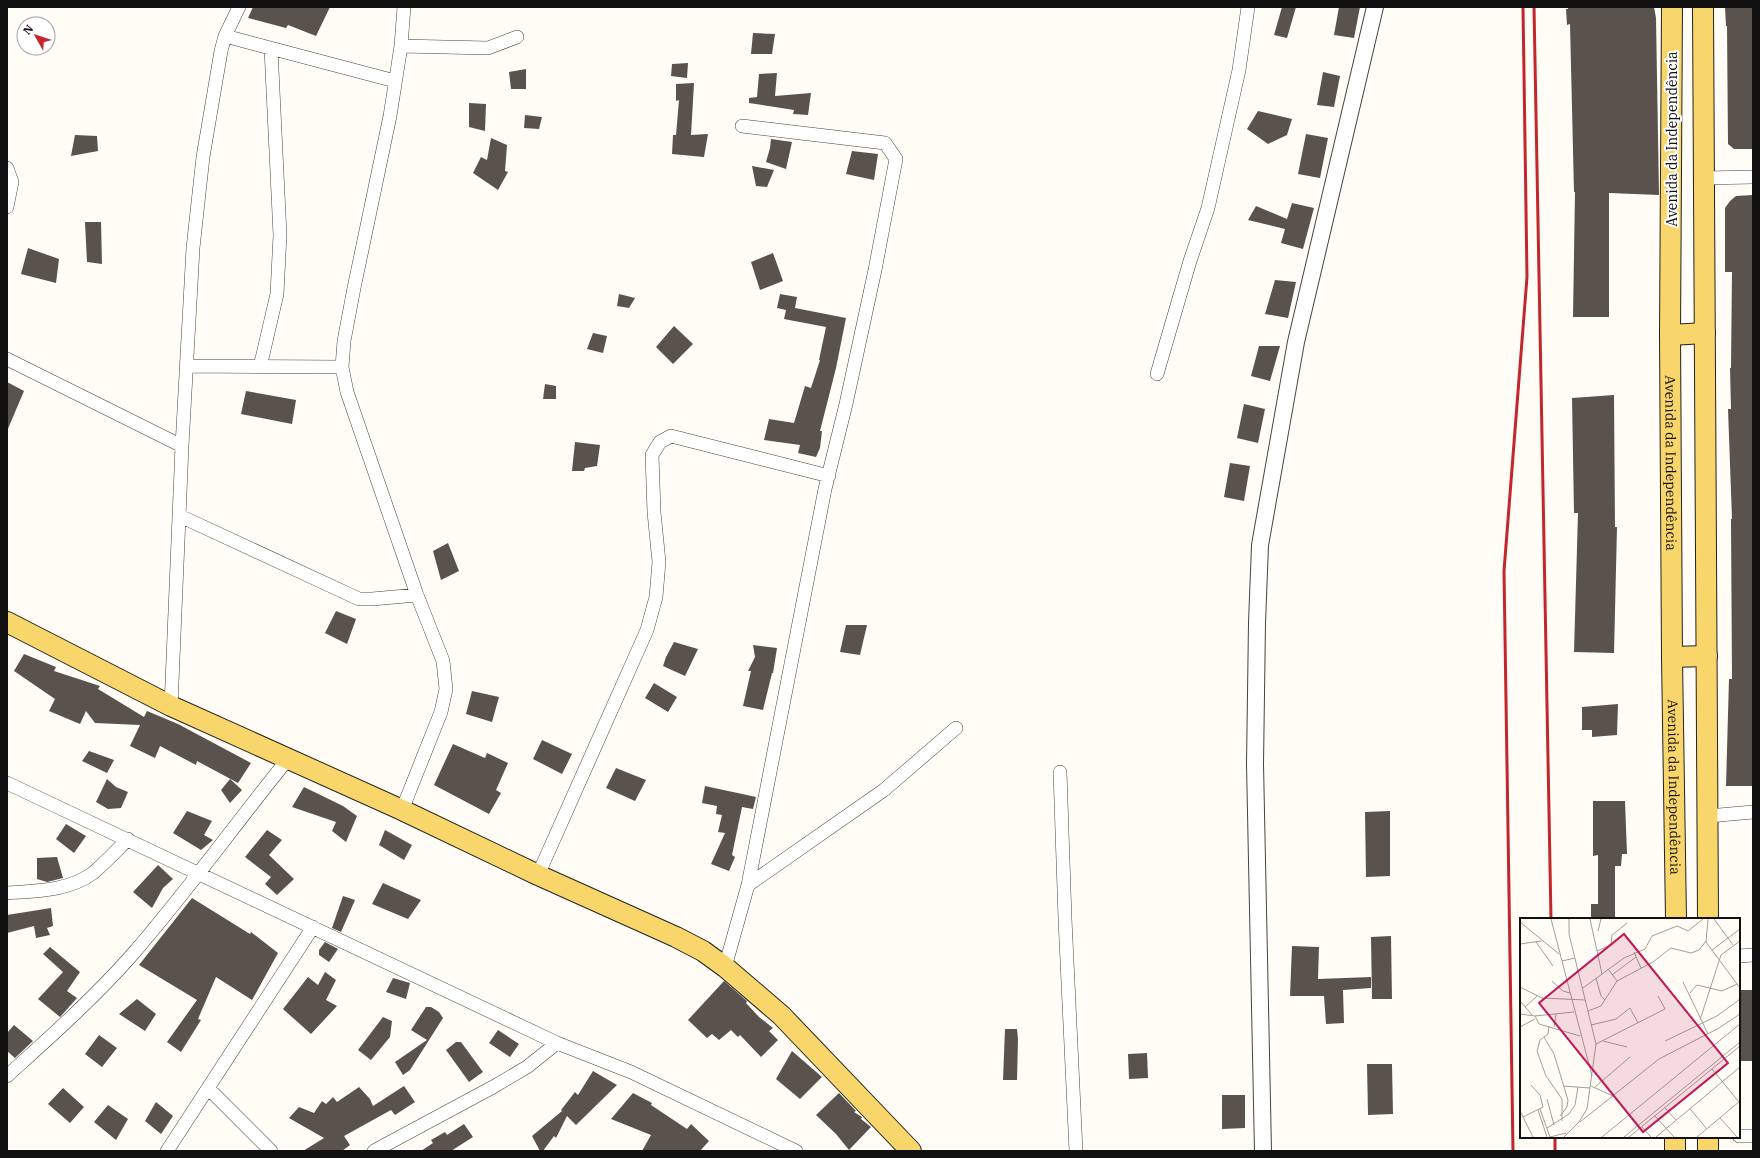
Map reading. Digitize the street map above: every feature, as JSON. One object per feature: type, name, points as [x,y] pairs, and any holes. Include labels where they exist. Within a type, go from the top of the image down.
[{"type":"main road","points":[[1672,15],[1703,14],[1708,656],[1708,918]]},
{"type":"main road","name":"Avenida da Independência","points":[[1672,15],[1670,335],[1672,657],[1676,918]]},
{"type":"main road","points":[[1670,335],[1705,333]]},
{"type":"main road","points":[[7,622],[171,706],[402,810],[538,876],[676,937],[703,952],[725,967],[781,1015],[911,1151]]},
{"type":"main road","points":[[1672,657],[1708,656]]},
{"type":"main road","points":[[1675,1138],[1675,1151]]},
{"type":"main road","points":[[1708,1138],[1708,1151]]},
{"type":"street","points":[[171,706],[182,446],[193,248],[203,157],[225,36],[239,7]]},
{"type":"street","points":[[402,810],[441,712],[446,689],[443,662],[417,595],[347,392],[342,367],[344,340],[390,116],[401,46],[404,7]]},
{"type":"street","points":[[1157,374],[1190,260],[1208,208],[1239,70],[1248,7]]},
{"type":"street","points":[[1262,1151],[1255,764],[1257,623],[1260,545],[1296,342],[1375,7]]},
{"type":"street","points":[[225,36],[395,82]]},
{"type":"street","points":[[401,46],[488,48],[517,38]]},
{"type":"street","points":[[260,367],[278,294],[279,242],[271,49]]},
{"type":"street","points":[[725,967],[748,885],[829,476],[875,270],[896,159],[885,143],[742,126]]},
{"type":"street","points":[[7,168],[12,182],[7,207]]},
{"type":"street","points":[[1705,178],[1753,177]]},
{"type":"street","points":[[7,359],[182,446]]},
{"type":"street","points":[[187,366],[342,367]]},
{"type":"street","points":[[538,876],[647,630],[656,596],[659,562],[654,512],[652,456],[660,442],[671,436],[829,476]]},
{"type":"street","points":[[180,516],[359,599],[417,595]]},
{"type":"street","points":[[748,885],[884,790],[956,728]]},
{"type":"street","points":[[7,1076],[65,1023],[130,956],[198,875],[288,759]]},
{"type":"street","points":[[1060,772],[1065,919],[1076,1151]]},
{"type":"street","points":[[7,783],[128,839],[198,875],[313,927],[557,1043],[631,1072],[796,1151]]},
{"type":"street","points":[[1708,816],[1753,812]]},
{"type":"street","points":[[7,893],[50,889],[70,884],[92,874],[128,839]]},
{"type":"street","points":[[166,1151],[313,927]]},
{"type":"street","points":[[1740,956],[1753,955]]},
{"type":"street","points":[[374,1151],[493,1087],[527,1066],[557,1043]]},
{"type":"street","points":[[208,1088],[271,1151]]},
{"type":"street","points":[[1740,1136],[1753,1136]]},
{"type":"building","points":[[253,7],[330,7],[316,36],[288,25],[286,28],[248,18]]},
{"type":"building","points":[[1282,7],[1296,7],[1287,38],[1274,35]]},
{"type":"building","points":[[1339,7],[1360,7],[1354,38],[1334,35]]},
{"type":"building","points":[[1568,7],[1654,7],[1656,18],[1659,195],[1609,193],[1609,317],[1573,317],[1575,192],[1570,24],[1567,25],[1566,9],[1568,9]]},
{"type":"building","points":[[1725,7],[1753,7],[1753,149],[1734,149],[1728,144],[1727,26]]},
{"type":"building","points":[[753,33],[775,34],[772,54],[751,54]]},
{"type":"building","points":[[688,63],[687,78],[671,76],[672,64]]},
{"type":"building","points":[[526,69],[526,89],[511,89],[509,72]]},
{"type":"building","points":[[1323,72],[1340,76],[1334,107],[1317,105]]},
{"type":"building","points":[[777,73],[775,96],[811,93],[808,115],[793,114],[794,110],[749,103],[749,98],[757,97],[759,74]]},
{"type":"building","points":[[694,83],[691,135],[708,134],[704,157],[672,154],[673,135],[676,135],[679,100],[676,101],[676,84]]},
{"type":"building","points":[[469,103],[486,104],[485,131],[469,127]]},
{"type":"building","points":[[1258,111],[1292,119],[1287,135],[1268,144],[1247,129]]},
{"type":"building","points":[[525,115],[542,117],[539,129],[524,128]]},
{"type":"building","points":[[1306,134],[1328,138],[1320,178],[1298,174]]},
{"type":"building","points":[[75,135],[97,136],[98,151],[71,156]]},
{"type":"building","points":[[491,138],[507,145],[505,171],[508,172],[498,190],[473,173],[481,157],[487,160]]},
{"type":"building","points":[[771,139],[792,142],[786,169],[766,162]]},
{"type":"building","points":[[852,151],[878,154],[874,180],[846,174]]},
{"type":"building","points":[[752,166],[774,170],[767,187],[756,186]]},
{"type":"building","points":[[1753,195],[1753,786],[1726,786],[1729,679],[1732,679],[1732,519],[1728,409],[1731,409],[1730,368],[1732,272],[1725,272],[1725,208],[1736,196]]},
{"type":"building","points":[[1292,203],[1314,208],[1303,249],[1281,243],[1285,229],[1248,220],[1256,206],[1287,219]]},
{"type":"building","points":[[85,222],[101,222],[102,264],[87,262]]},
{"type":"building","points":[[28,248],[59,259],[56,283],[21,274]]},
{"type":"building","points":[[773,253],[783,281],[760,290],[751,262]]},
{"type":"building","points":[[1275,280],[1296,282],[1288,318],[1265,314]]},
{"type":"building","points":[[619,294],[635,298],[629,308],[617,306]]},
{"type":"building","points":[[780,294],[797,297],[795,308],[846,318],[836,368],[820,431],[822,431],[820,448],[816,457],[798,453],[800,445],[764,440],[769,419],[794,423],[805,386],[811,388],[820,360],[826,327],[784,319],[786,310],[777,308]]},
{"type":"building","points":[[674,326],[693,344],[673,364],[656,347]]},
{"type":"building","points":[[593,333],[607,336],[603,353],[587,349]]},
{"type":"building","points":[[1259,346],[1280,346],[1270,381],[1251,376]]},
{"type":"building","points":[[7,382],[24,391],[7,431]]},
{"type":"building","points":[[545,384],[556,386],[556,399],[543,399]]},
{"type":"building","points":[[246,391],[296,400],[292,424],[241,414]]},
{"type":"building","points":[[1614,395],[1615,527],[1617,527],[1614,653],[1574,652],[1578,513],[1574,513],[1572,398]]},
{"type":"building","points":[[1244,404],[1265,409],[1258,443],[1237,438]]},
{"type":"building","points":[[575,442],[600,445],[597,466],[585,468],[584,471],[572,471]]},
{"type":"building","points":[[1230,463],[1250,466],[1244,501],[1224,497]]},
{"type":"building","points":[[448,543],[459,571],[441,580],[433,551]]},
{"type":"building","points":[[336,611],[356,619],[347,644],[325,633]]},
{"type":"building","points":[[846,625],[867,625],[860,655],[840,652]]},
{"type":"building","points":[[674,642],[698,649],[685,676],[663,666]]},
{"type":"building","points":[[753,645],[777,648],[773,673],[763,710],[743,706],[751,671],[748,671],[755,657]]},
{"type":"building","points":[[24,654],[56,667],[54,671],[100,686],[98,689],[144,717],[147,711],[178,724],[251,763],[238,783],[197,761],[196,765],[160,746],[155,758],[130,746],[140,725],[95,723],[86,711],[80,724],[49,711],[55,699],[14,671]]},
{"type":"building","points":[[654,683],[677,697],[668,712],[645,698]]},
{"type":"building","points":[[472,691],[499,697],[492,722],[466,714]]},
{"type":"building","points":[[1618,704],[1617,735],[1592,737],[1592,730],[1582,730],[1582,707]]},
{"type":"building","points":[[542,740],[572,754],[562,774],[533,759]]},
{"type":"building","points":[[453,744],[485,758],[487,753],[508,763],[496,790],[501,793],[489,814],[434,785]]},
{"type":"building","points":[[89,751],[114,760],[107,773],[82,761]]},
{"type":"building","points":[[616,768],[646,780],[635,801],[606,788]]},
{"type":"building","points":[[107,779],[116,787],[128,792],[121,808],[108,809],[96,802]]},
{"type":"building","points":[[230,779],[242,790],[230,803],[221,790]]},
{"type":"building","points":[[705,786],[756,797],[753,809],[742,807],[732,855],[735,857],[729,871],[711,864],[725,833],[718,832],[722,815],[716,814],[717,806],[702,803]]},
{"type":"building","points":[[304,787],[343,806],[357,816],[346,842],[332,831],[336,822],[292,807]]},
{"type":"building","points":[[1593,801],[1625,801],[1627,854],[1622,854],[1621,866],[1615,866],[1615,918],[1591,917],[1591,904],[1598,904],[1598,855],[1593,856]]},
{"type":"building","points":[[187,811],[212,821],[204,835],[213,840],[201,850],[173,833]]},
{"type":"building","points":[[1390,811],[1390,876],[1366,877],[1365,812]]},
{"type":"building","points":[[66,824],[86,836],[74,853],[56,839]]},
{"type":"building","points":[[267,830],[282,840],[269,855],[294,879],[277,895],[265,884],[271,877],[245,857]]},
{"type":"building","points":[[385,830],[412,845],[404,860],[379,845]]},
{"type":"building","points":[[57,857],[63,878],[47,882],[37,879],[37,858]]},
{"type":"building","points":[[158,865],[173,879],[163,888],[152,908],[133,892]]},
{"type":"building","points":[[383,883],[421,900],[408,919],[372,904]]},
{"type":"building","points":[[343,896],[355,900],[341,932],[332,928]]},
{"type":"building","points":[[192,898],[250,934],[251,932],[278,953],[252,1000],[216,977],[198,1019],[201,1020],[181,1052],[167,1042],[197,1000],[139,965]]},
{"type":"building","points":[[51,908],[53,926],[47,928],[50,935],[36,938],[34,926],[7,933],[7,915]]},
{"type":"building","points":[[1391,936],[1392,999],[1372,999],[1371,937]]},
{"type":"building","points":[[325,942],[338,949],[329,962],[319,955],[319,950]]},
{"type":"building","points":[[1292,946],[1319,947],[1318,979],[1371,977],[1371,988],[1343,990],[1344,1023],[1326,1024],[1324,996],[1290,996]]},
{"type":"building","points":[[50,947],[80,972],[67,991],[77,998],[60,1017],[38,999],[63,972],[43,954]]},
{"type":"building","points":[[325,972],[336,980],[326,1000],[337,1006],[311,1034],[283,1009],[308,977],[318,985]]},
{"type":"building","points":[[393,978],[410,983],[406,999],[386,992]]},
{"type":"building","points":[[724,981],[747,1001],[746,1003],[759,1017],[773,1028],[769,1031],[778,1040],[761,1057],[740,1035],[738,1037],[731,1030],[719,1040],[712,1034],[707,1038],[688,1020]]},
{"type":"building","points":[[1740,990],[1753,990],[1753,1061],[1740,1061]]},
{"type":"building","points":[[137,999],[156,1014],[145,1031],[119,1014]]},
{"type":"building","points":[[426,1007],[431,1007],[439,1012],[443,1018],[410,1070],[403,1075],[395,1062],[427,1040],[411,1030]]},
{"type":"building","points":[[383,1017],[392,1021],[390,1037],[371,1060],[358,1050]]},
{"type":"building","points":[[14,1025],[33,1041],[15,1058],[7,1051],[7,1033]]},
{"type":"building","points":[[1005,1029],[1017,1029],[1017,1080],[1003,1080]]},
{"type":"building","points":[[498,1030],[519,1044],[510,1057],[489,1043]]},
{"type":"building","points":[[99,1035],[117,1048],[102,1067],[85,1054]]},
{"type":"building","points":[[456,1042],[461,1042],[483,1072],[469,1082],[446,1050]]},
{"type":"building","points":[[792,1051],[822,1077],[800,1099],[776,1079]]},
{"type":"building","points":[[1147,1053],[1148,1078],[1129,1079],[1128,1054]]},
{"type":"building","points":[[1367,1064],[1392,1064],[1393,1114],[1368,1115]]},
{"type":"building","points":[[593,1071],[617,1085],[576,1125],[567,1116],[556,1138],[554,1136],[543,1151],[540,1151],[532,1136],[562,1111],[561,1110],[575,1092],[578,1095]]},
{"type":"building","points":[[404,1086],[415,1102],[395,1115],[391,1110],[344,1136],[350,1145],[342,1151],[303,1151],[324,1138],[289,1118],[299,1107],[314,1113],[322,1101],[326,1104],[333,1097],[337,1102],[359,1087],[370,1099],[373,1106]]},
{"type":"building","points":[[63,1088],[84,1107],[70,1123],[48,1104]]},
{"type":"building","points":[[633,1093],[652,1103],[651,1105],[687,1129],[691,1124],[709,1141],[700,1151],[642,1151],[651,1135],[611,1119]]},
{"type":"building","points":[[839,1093],[856,1111],[854,1112],[862,1117],[861,1119],[871,1127],[849,1150],[836,1134],[816,1115]]},
{"type":"building","points":[[1222,1095],[1245,1095],[1245,1128],[1222,1129]]},
{"type":"building","points":[[156,1102],[173,1116],[161,1134],[145,1121]]},
{"type":"building","points":[[108,1105],[128,1119],[116,1140],[94,1122]]},
{"type":"building","points":[[464,1124],[473,1137],[451,1151],[421,1151],[433,1143],[431,1140],[445,1132],[447,1135]]},
{"type":"railway","points":[[1513,1151],[1504,571],[1527,277],[1523,7]]},
{"type":"railway","points":[[1534,7],[1551,918]]},
{"type":"railway","points":[[1555,1138],[1555,1151]]}]
